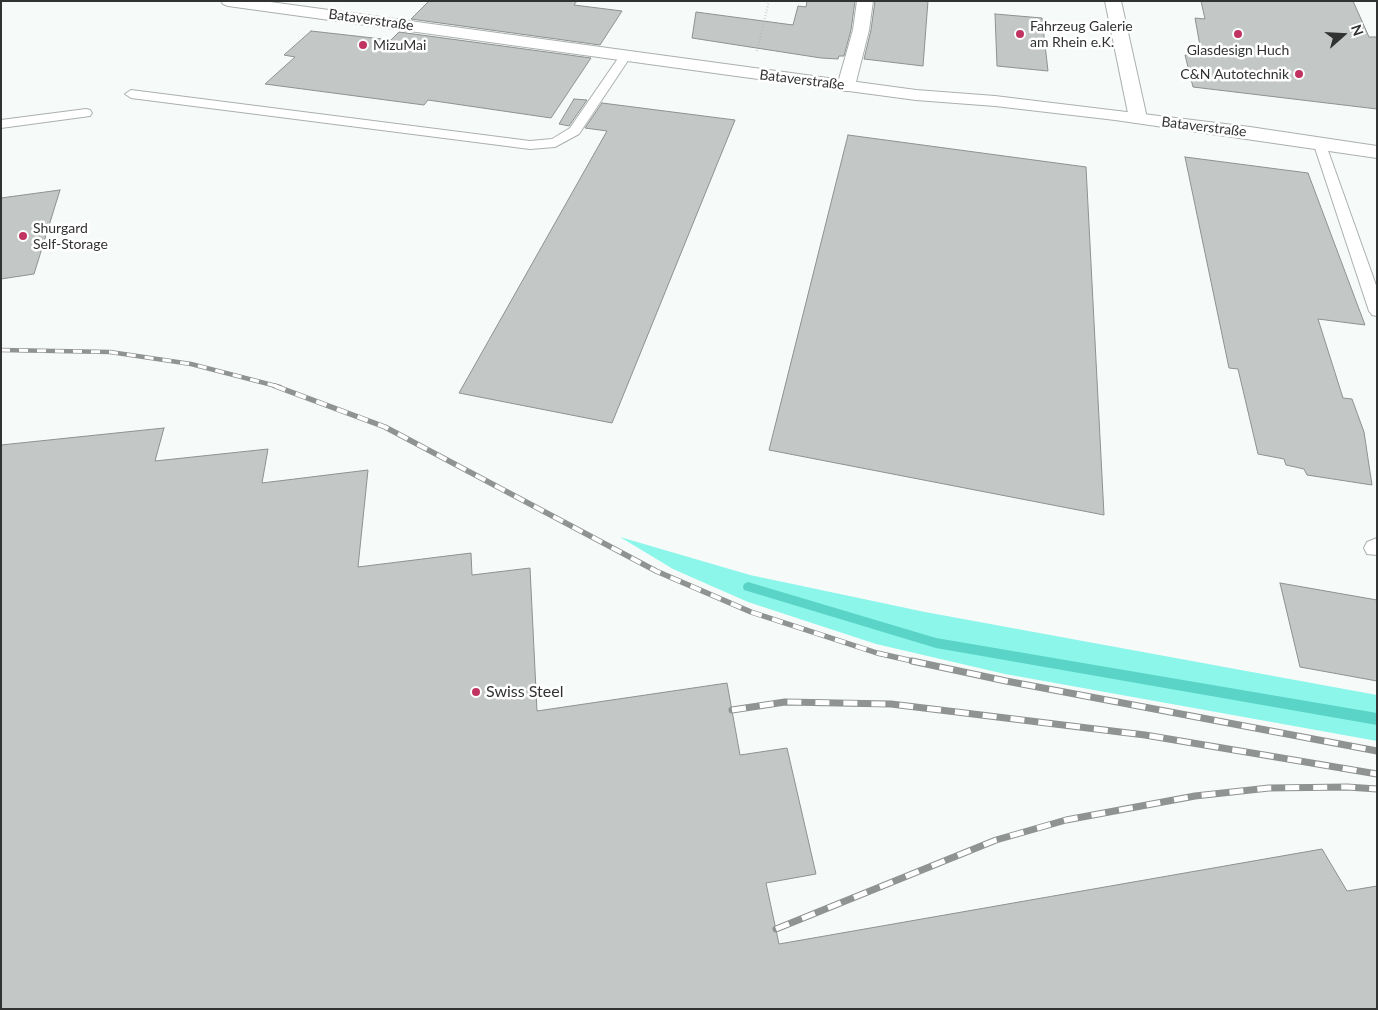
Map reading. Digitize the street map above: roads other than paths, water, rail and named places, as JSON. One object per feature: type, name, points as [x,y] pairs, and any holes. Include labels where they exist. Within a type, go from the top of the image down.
[{"type":"street","name":"Bataverstraße","points":[[228,1],[846,86],[996,100],[1250,133],[1320,145],[1377,152]]},
{"type":"street","points":[[846,86],[861,30],[865,1]]},
{"type":"street","points":[[1113,1],[1138,118]]},
{"type":"lane","points":[[131,94],[530,146],[555,142],[575,132],[625,56]]},
{"type":"lane","points":[[1,124],[86,113]]},
{"type":"lane","points":[[1320,145],[1377,311]]},
{"type":"waterway","points":[[748,587],[936,643],[1377,719]]},
{"type":"railway","points":[[1,350],[110,352],[191,364],[280,387]]},
{"type":"railway","points":[[275,386],[385,427],[656,571],[751,612],[877,653],[917,662]]},
{"type":"railway","points":[[912,661],[1006,681],[1377,751]]},
{"type":"railway","points":[[732,710],[785,702],[891,704],[1145,735],[1377,774]]},
{"type":"railway","points":[[776,929],[996,840],[1066,820],[1195,796],[1269,788],[1347,787],[1377,789]]},
{"type":"place","name":"Fahrzeug Galerie am Rhein e.K.","points":[[1020,34]]},
{"type":"place","name":"Glasdesign Huch","points":[[1238,34]]},
{"type":"place","name":"MizuMai","points":[[363,45]]},
{"type":"place","name":"C&N Autotechnik","points":[[1299,74]]},
{"type":"place","name":"Shurgard Self-Storage","points":[[23,236]]},
{"type":"place","name":"Swiss Steel","points":[[476,692]]}]
